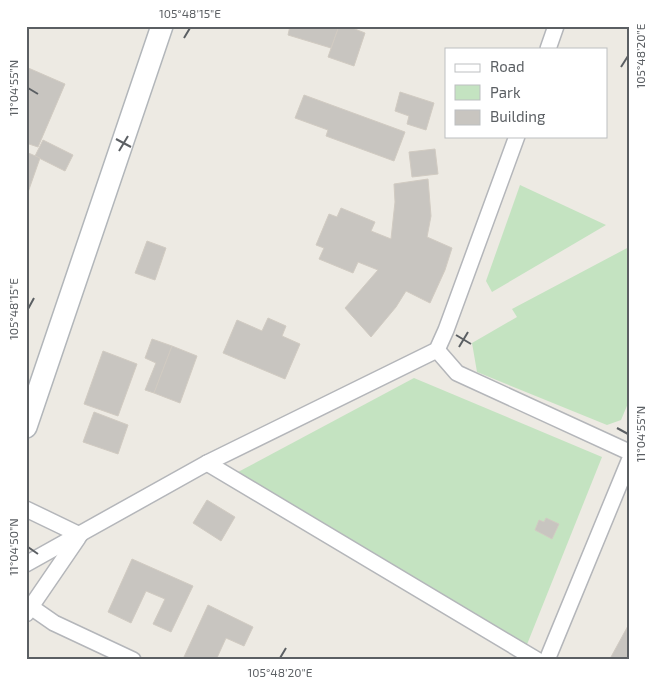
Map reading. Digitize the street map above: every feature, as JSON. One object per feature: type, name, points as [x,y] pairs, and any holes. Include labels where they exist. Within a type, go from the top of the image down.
[{"type":"main road","points":[[26,427],[162,26]]},
{"type":"street","points":[[548,48],[556,26]]},
{"type":"street","points":[[26,564],[207,463],[437,350],[516,138]]},
{"type":"street","points":[[437,350],[457,373],[629,452]]},
{"type":"street","points":[[547,660],[629,461]]},
{"type":"street","points":[[207,463],[537,660]]},
{"type":"street","points":[[26,509],[80,535]]},
{"type":"street","points":[[80,535],[28,611],[132,660]]},
{"type":"green space","points":[[520,185],[606,225],[492,292],[486,281]]},
{"type":"green space","points":[[629,247],[629,401],[621,420],[607,425],[477,372],[472,343],[517,317],[512,309]]},
{"type":"green space","points":[[414,378],[602,457],[526,647],[238,472]]},
{"type":"building","points":[[290,26],[339,26],[331,48],[288,35]]},
{"type":"building","points":[[339,26],[347,26],[365,33],[354,66],[328,57]]},
{"type":"building","points":[[26,67],[65,84],[38,147],[26,143]]},
{"type":"building","points":[[400,92],[434,103],[426,130],[407,124],[409,116],[395,111]]},
{"type":"building","points":[[304,95],[405,132],[394,161],[326,136],[328,130],[295,118]]},
{"type":"building","points":[[43,140],[73,155],[65,171],[35,156]]},
{"type":"building","points":[[435,149],[438,174],[412,177],[409,152]]},
{"type":"building","points":[[26,152],[40,158],[26,198]]},
{"type":"building","points":[[428,179],[431,216],[427,237],[452,248],[445,270],[430,303],[406,291],[396,307],[371,337],[345,308],[378,270],[358,262],[353,273],[319,259],[324,248],[316,245],[329,214],[337,217],[341,208],[375,222],[371,231],[391,239],[395,202],[394,184]]},
{"type":"building","points":[[147,241],[166,248],[155,280],[135,273]]},
{"type":"building","points":[[268,318],[286,326],[282,336],[300,344],[285,379],[223,353],[237,320],[262,331]]},
{"type":"building","points":[[152,339],[172,346],[154,393],[145,390],[156,363],[145,358]]},
{"type":"building","points":[[172,346],[197,356],[180,403],[154,393]]},
{"type":"building","points":[[103,351],[137,364],[118,416],[84,404]]},
{"type":"building","points":[[94,412],[128,425],[118,454],[83,442]]},
{"type":"building","points":[[207,500],[235,517],[221,541],[193,523]]},
{"type":"building","points":[[546,518],[559,524],[552,539],[535,530],[539,520],[544,522]]},
{"type":"building","points":[[132,559],[193,586],[171,632],[153,624],[165,599],[146,591],[131,623],[108,612]]},
{"type":"building","points":[[208,605],[253,627],[244,646],[226,638],[216,660],[190,660],[184,657]]},
{"type":"building","points":[[629,624],[629,660],[616,660],[611,657]]}]
